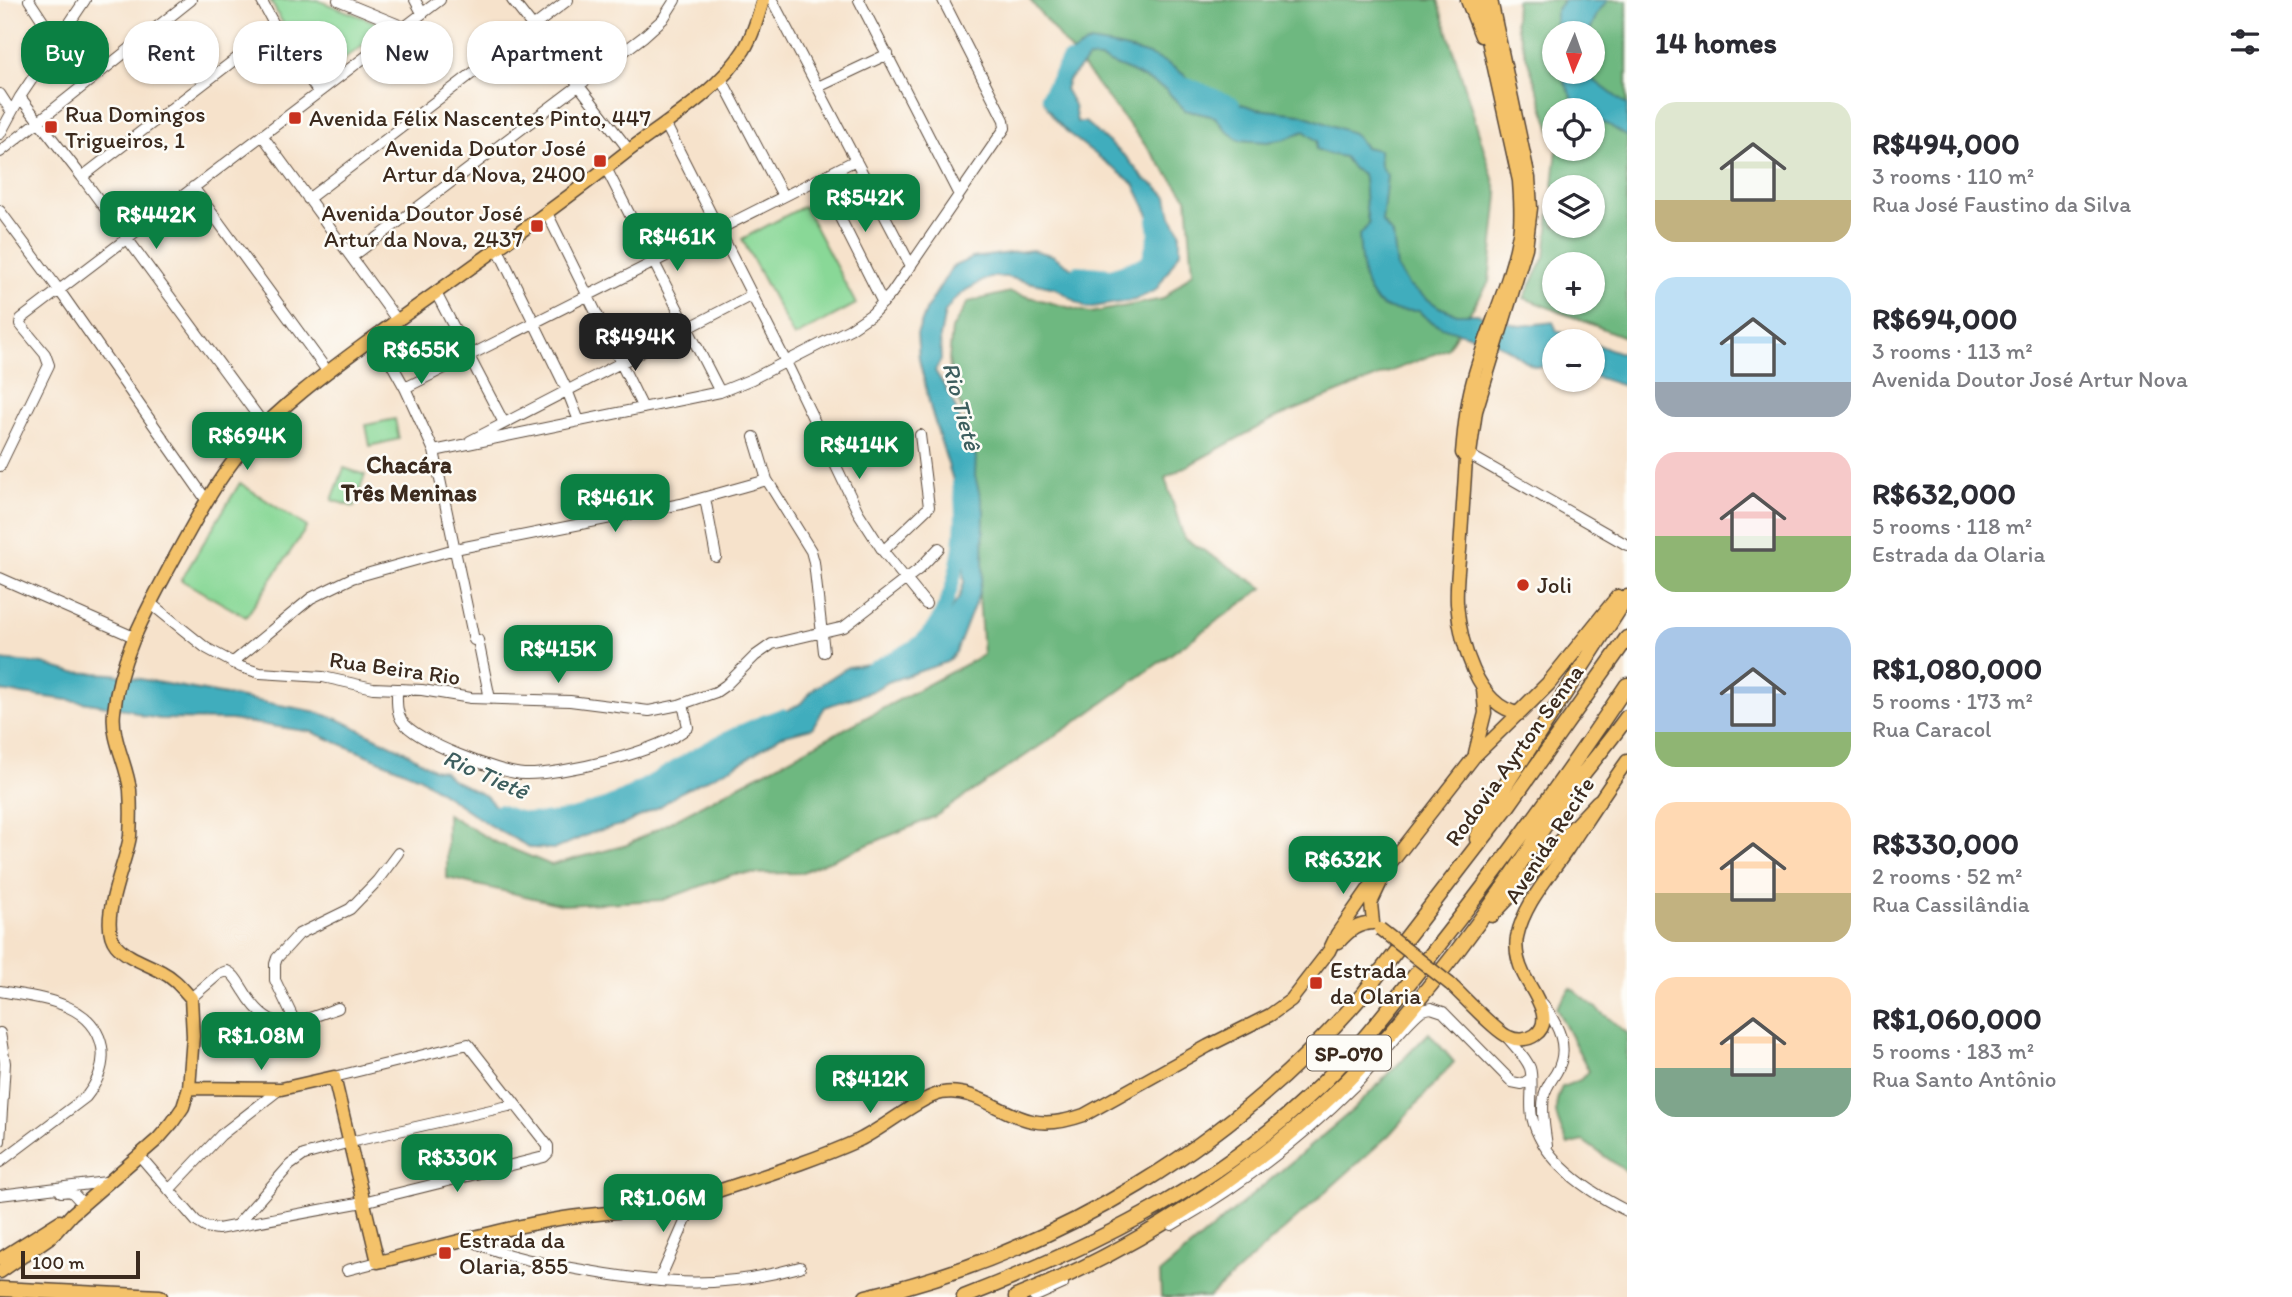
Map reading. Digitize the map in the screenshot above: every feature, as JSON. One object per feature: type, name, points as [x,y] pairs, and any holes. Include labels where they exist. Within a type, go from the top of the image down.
[{"type":"highway","points":[[1519,713],[1548,684],[1627,590]]},
{"type":"highway","points":[[1472,852],[1485,817],[1627,597]]},
{"type":"highway","name":"Rodovia Ayrton Senna","points":[[866,1297],[921,1282],[1033,1241],[1091,1212],[1153,1176],[1214,1134],[1291,1069],[1341,1020],[1508,806],[1627,638]]},
{"type":"highway","name":"SP-070","points":[[964,1297],[1053,1261],[1116,1230],[1193,1185],[1243,1150],[1306,1099],[1375,1025],[1457,921],[1525,832],[1627,685]]},
{"type":"highway","points":[[1016,1297],[1126,1244],[1228,1181],[1352,1075],[1445,964],[1514,873],[1557,808],[1627,717]]},
{"type":"highway","points":[[1445,964],[1598,802]]},
{"type":"highway","points":[[0,1289],[160,1297]]},
{"type":"main road","points":[[0,1259],[72,1213],[139,1155],[172,1123],[183,1107],[189,1088],[193,1036],[191,999],[165,974],[121,950],[113,941],[109,928],[110,912],[130,837],[128,777],[114,728],[114,712],[124,663],[134,636],[207,501],[232,463],[265,425],[328,372],[547,214],[721,78],[744,49],[763,0]]},
{"type":"main road","points":[[1467,0],[1492,67]]},
{"type":"main road","points":[[1479,0],[1519,181],[1519,233],[1502,315]]},
{"type":"main road","points":[[1491,0],[1529,178],[1531,208],[1526,248],[1488,355],[1472,381],[1466,412],[1457,604],[1462,636],[1483,689],[1496,704],[1508,711],[1519,713]]},
{"type":"main road","points":[[1474,757],[1484,724],[1483,689]]},
{"type":"main road","points":[[1507,1037],[1450,984],[1377,926],[1371,911],[1374,895],[1389,866],[1474,757],[1519,713]]},
{"type":"main road","name":"Avenida Recife","points":[[1507,1037],[1523,1040],[1536,1035],[1541,1029],[1542,1012],[1517,955],[1516,942],[1526,910],[1627,761]]},
{"type":"main road","points":[[1329,951],[1337,934],[1379,874],[1389,866]]},
{"type":"main road","points":[[189,1088],[281,1089],[334,1077],[378,1262],[537,1223],[633,1211],[695,1199],[838,1150],[885,1126],[937,1094],[948,1092],[967,1095],[1032,1121],[1058,1122],[1084,1115],[1270,1015],[1291,1000],[1329,951],[1351,929],[1359,925],[1377,926]]},
{"type":"main road","points":[[0,1272],[53,1235],[72,1213]]},
{"type":"street","points":[[29,0],[43,21]]},
{"type":"street","points":[[70,21],[85,0]]},
{"type":"street","points":[[0,152],[191,0]]},
{"type":"street","points":[[261,0],[272,21]]},
{"type":"street","points":[[338,0],[389,21]]},
{"type":"street","points":[[415,0],[422,13]]},
{"type":"street","points":[[412,21],[440,0]]},
{"type":"street","points":[[512,0],[528,21]]},
{"type":"street","points":[[541,21],[568,0]]},
{"type":"street","points":[[352,257],[643,37],[663,19],[676,0]]},
{"type":"street","points":[[772,0],[911,265]]},
{"type":"street","points":[[434,452],[720,392],[850,329],[883,303],[1002,134],[1005,124],[943,0]]},
{"type":"street","points":[[863,1],[959,195]]},
{"type":"street","points":[[818,87],[888,54]]},
{"type":"street","points":[[0,466],[49,365],[45,354],[20,324],[21,319],[361,60]]},
{"type":"street","points":[[82,177],[233,61]]},
{"type":"street","points":[[308,199],[467,77]]},
{"type":"street","points":[[721,78],[783,196]]},
{"type":"street","points":[[0,134],[28,84]]},
{"type":"street","points":[[313,84],[318,92]]},
{"type":"street","points":[[579,86],[629,150]]},
{"type":"street","points":[[0,94],[11,111]]},
{"type":"street","points":[[20,97],[265,425]]},
{"type":"street","points":[[665,123],[786,362],[858,512],[883,551],[926,604]]},
{"type":"street","points":[[262,135],[397,320]]},
{"type":"street","points":[[405,388],[856,160]]},
{"type":"street","points":[[606,168],[720,392]]},
{"type":"street","points":[[820,178],[883,303]]},
{"type":"street","points":[[193,187],[328,372]]},
{"type":"street","points":[[0,211],[59,290],[207,501]]},
{"type":"street","points":[[547,214],[643,408]]},
{"type":"street","points":[[498,249],[567,390],[579,421]]},
{"type":"street","points":[[436,293],[504,423]]},
{"type":"street","points":[[461,447],[752,295]]},
{"type":"street","points":[[376,336],[405,388],[434,452],[490,699]]},
{"type":"street","points":[[883,551],[929,507],[920,435]]},
{"type":"street","points":[[754,437],[767,480],[811,551],[816,571],[824,652]]},
{"type":"street","points":[[1466,455],[1627,545]]},
{"type":"street","points":[[232,663],[293,611],[323,590],[352,578],[455,550],[705,498],[767,480]]},
{"type":"street","points":[[705,498],[716,557]]},
{"type":"street","name":"Rua Beira Rio","points":[[150,603],[206,648],[232,663],[260,673],[323,677],[373,688],[422,690],[490,699],[570,701],[649,711],[683,704],[716,692],[772,644],[849,624],[906,580],[939,548]]},
{"type":"street","points":[[0,578],[134,636]]},
{"type":"street","points":[[397,690],[400,718],[413,732],[450,751],[511,772],[533,774],[591,765],[649,747],[677,735],[689,725],[683,704]]},
{"type":"street","points":[[295,1022],[275,980],[277,958],[299,934],[350,909],[377,881],[398,853]]},
{"type":"street","points":[[191,999],[219,974],[230,972],[260,1014],[278,1023],[295,1022],[338,1007]]},
{"type":"street","points":[[0,991],[65,1005],[83,1015],[94,1027],[101,1042],[103,1056],[96,1084],[86,1097],[0,1162]]},
{"type":"street","points":[[1536,995],[1551,1015],[1563,1042],[1561,1063],[1544,1096],[1547,1146]]},
{"type":"street","points":[[1034,1297],[1089,1272],[1138,1245],[1248,1176],[1334,1105],[1422,1010],[1431,1008],[1443,1012],[1512,1082],[1522,1084],[1530,1079]]},
{"type":"street","points":[[0,1033],[5,1063],[0,1141]]},
{"type":"street","points":[[1507,1037],[1530,1068],[1533,1120],[1541,1138],[1564,1168],[1585,1187],[1627,1211]]},
{"type":"street","points":[[139,1155],[196,1221],[205,1227],[218,1229],[363,1202],[544,1157],[548,1153],[548,1146],[513,1105],[468,1044],[334,1077]]},
{"type":"street","points":[[169,1190],[220,1135],[281,1089]]},
{"type":"street","points":[[236,1226],[296,1159],[350,1142],[513,1105]]},
{"type":"street","points":[[0,1195],[106,1182]]},
{"type":"street","points":[[40,1190],[71,1191],[83,1204]]},
{"type":"street","points":[[660,1281],[695,1199]]},
{"type":"street","points":[[470,1240],[500,1253],[530,1261],[622,1278],[702,1284],[730,1283],[800,1268]]},
{"type":"street","points":[[347,1270],[378,1262]]},
{"type":"green space","points":[[270,0],[317,0],[372,21],[361,21],[361,47],[347,57],[347,21],[282,21]]},
{"type":"green space","points":[[1030,0],[1438,0],[1498,195],[1489,282],[1447,349],[1275,418],[1165,478],[1184,538],[1263,588],[1086,715],[934,817],[800,873],[734,874],[663,900],[563,905],[447,878],[447,814],[495,842],[551,865],[627,845],[983,655],[967,420],[952,387],[949,359],[952,329],[968,302],[1010,292],[1090,313],[1163,299],[1193,272],[1187,198]]},
{"type":"green space","points":[[1516,0],[1627,0],[1627,338],[1568,315],[1605,315],[1605,252],[1546,252],[1547,238],[1605,238],[1605,175],[1554,175],[1556,161],[1605,161],[1605,98],[1542,98],[1542,103],[1515,22]]},
{"type":"green space","points":[[804,206],[856,304],[794,337],[742,239]]},
{"type":"green space","points":[[1542,263],[1542,305],[1524,298]]},
{"type":"green space","points":[[395,419],[399,439],[370,446],[366,425]]},
{"type":"green space","points":[[344,468],[365,475],[354,507],[332,500]]},
{"type":"green space","points":[[240,483],[307,527],[246,617],[181,580]]},
{"type":"green space","points":[[1571,988],[1627,1033],[1627,1172],[1583,1141],[1568,1145],[1559,1123],[1556,1103],[1562,1087],[1580,1080],[1589,1071],[1556,1008]]},
{"type":"green space","points":[[1429,1033],[1454,1062],[1389,1135],[1209,1297],[1161,1297],[1160,1273],[1354,1109]]},
{"type":"water","points":[[1564,0],[1608,0],[1594,21],[1556,21],[1556,10]]},
{"type":"water","name":"Rio Tietê","points":[[1090,42],[1141,52],[1169,64],[1209,98],[1219,97],[1257,109],[1300,114],[1353,133],[1365,147],[1379,150],[1380,166],[1387,175],[1382,222],[1393,235],[1397,268],[1409,286],[1439,307],[1457,314],[1477,314],[1520,326],[1553,322],[1556,329],[1542,329],[1542,367],[1529,364],[1493,342],[1447,329],[1427,319],[1419,311],[1393,310],[1380,305],[1373,298],[1364,279],[1359,236],[1369,224],[1363,174],[1353,169],[1344,157],[1316,149],[1317,141],[1304,131],[1286,139],[1267,142],[1239,140],[1215,117],[1185,110],[1165,89],[1132,72],[1100,59],[1089,58],[1068,80],[1065,89],[1074,105],[1077,122],[1085,122],[1127,158],[1144,179],[1167,197],[1171,216],[1180,231],[1180,252],[1156,290],[1135,300],[1087,308],[1055,288],[1006,277],[990,277],[966,290],[945,312],[940,337],[941,360],[935,371],[958,415],[962,442],[976,456],[975,476],[984,510],[983,572],[979,593],[956,652],[947,662],[825,707],[812,728],[781,736],[742,762],[679,793],[661,806],[625,824],[594,832],[555,849],[531,848],[492,827],[419,777],[312,732],[231,720],[160,719],[143,716],[131,710],[0,691],[0,660],[43,664],[71,672],[113,674],[312,711],[338,719],[404,751],[433,769],[444,771],[451,779],[486,796],[496,807],[514,816],[520,823],[544,825],[556,822],[566,815],[595,813],[603,803],[624,790],[640,793],[755,726],[800,704],[815,688],[848,667],[888,661],[928,639],[959,598],[964,582],[960,503],[931,410],[919,359],[917,334],[927,308],[952,267],[972,258],[1032,250],[1052,255],[1072,268],[1109,275],[1133,273],[1146,266],[1154,254],[1155,238],[1151,219],[1134,184],[1068,133],[1053,117],[1043,100],[1055,84],[1060,64]]},
{"type":"water","points":[[1566,84],[1599,84],[1627,105],[1627,137],[1605,124],[1605,98],[1572,98]]},
{"type":"water","points":[[1605,347],[1627,355],[1627,387],[1605,380]]},
{"type":"waterway","name":"Rio Tietê","points":[[1053,103],[1048,96],[1068,60]]},
{"type":"waterway","name":"Rio Tietê","points":[[1187,84],[1233,104]]},
{"type":"waterway","name":"Rio Tietê","points":[[1077,272],[1111,275],[1148,262],[1156,233],[1154,220]]},
{"type":"waterway","name":"Rio Tietê","points":[[868,671],[920,642],[943,611],[951,590],[960,545],[962,523],[959,484]]},
{"type":"waterway","name":"Rio Tietê","points":[[499,811],[524,819],[550,820],[603,806],[729,737],[782,715]]},
{"type":"place","name":"Avenida Félix Nascentes Pinto, 447","points":[[295,118]]},
{"type":"place","name":"Rua Domingos Trigueiros, 1","points":[[51,127]]},
{"type":"place","name":"Avenida Doutor José Artur da Nova, 2400","points":[[600,161]]},
{"type":"place","name":"Avenida Doutor José Artur da Nova, 2437","points":[[537,226]]},
{"type":"place","name":"Joli","points":[[1523,585]]},
{"type":"place","name":"Estrada da Olaria","points":[[1316,983]]},
{"type":"place","name":"Estrada da Olaria, 855","points":[[445,1253]]},
{"type":"district","name":"Chacára Três Meninas","points":[[409,478]]}]
